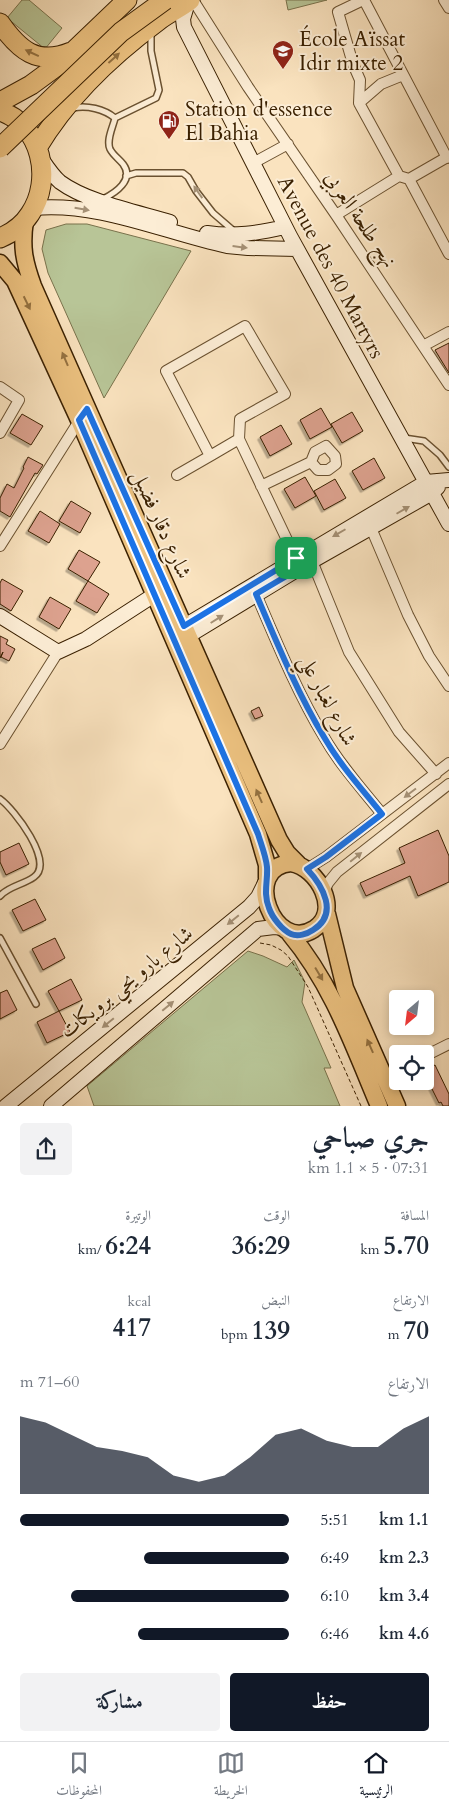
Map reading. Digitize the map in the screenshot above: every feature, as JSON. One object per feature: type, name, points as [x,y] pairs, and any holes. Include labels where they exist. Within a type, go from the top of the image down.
[{"type":"highway","points":[[0,102],[31,85],[61,63],[127,0]]},
{"type":"highway","points":[[0,132],[113,25],[144,0]]},
{"type":"highway","points":[[0,148],[121,32],[165,0]]},
{"type":"highway","points":[[39,153],[48,130],[85,84],[156,22],[190,1]]},
{"type":"highway","points":[[0,23],[15,42],[33,54],[52,58],[74,50]]},
{"type":"highway","points":[[0,111],[21,124],[31,134],[39,153],[43,178],[39,196],[29,214],[19,227],[0,238]]},
{"type":"main road","points":[[184,26],[183,19],[190,1]]},
{"type":"main road","points":[[156,22],[174,20],[184,26]]},
{"type":"main road","name":"Avenue des 40 Martyrs","points":[[184,26],[285,227],[449,524]]},
{"type":"main road","points":[[39,153],[50,172],[60,182],[76,192],[159,223],[227,246],[297,249]]},
{"type":"main road","points":[[29,214],[54,206],[79,208],[224,235],[239,235],[285,227]]},
{"type":"main road","name":"شارع دقار فضيل","points":[[29,214],[22,244],[24,262],[154,595],[180,635],[258,834],[267,865],[266,881]]},
{"type":"main road","name":"شارع دقار فضيل","points":[[0,263],[15,281],[83,415],[180,635],[279,840],[287,853],[302,867]]},
{"type":"main road","points":[[180,635],[429,487],[446,480]]},
{"type":"main road","points":[[180,635],[256,594],[302,563],[371,528],[429,487]]},
{"type":"main road","points":[[0,616],[58,652],[86,639],[154,595]]},
{"type":"main road","points":[[379,1106],[332,996],[306,952],[274,918],[269,908],[266,898],[266,881],[276,868],[284,864],[302,867],[318,881],[324,892],[336,958],[345,988],[389,1069]]},
{"type":"main road","name":"شارع بارو يحي برويكات","points":[[5,1106],[249,907],[258,897],[266,881]]},
{"type":"main road","points":[[287,931],[300,935],[308,933],[322,922],[327,914]]},
{"type":"main road","name":"شارع بارو يحي برويكات","points":[[55,1105],[258,929],[274,927],[287,931]]},
{"type":"main road","points":[[394,1090],[397,1106]]},
{"type":"main road","points":[[0,1097],[5,1106]]},
{"type":"street","points":[[336,215],[404,177],[448,157],[363,0],[338,12],[353,64],[360,80],[359,103],[404,177],[449,254]]},
{"type":"street","points":[[444,0],[449,8]]},
{"type":"street","name":"نهج طلحة العربي","points":[[190,1],[449,385]]},
{"type":"street","points":[[359,103],[381,84],[403,75]]},
{"type":"street","points":[[253,163],[288,144]]},
{"type":"street","points":[[210,456],[166,370],[245,326],[285,394],[240,419],[239,439],[261,486],[349,652],[399,732],[436,774]]},
{"type":"street","points":[[423,346],[449,332]]},
{"type":"street","points":[[0,387],[19,400],[0,434]]},
{"type":"street","points":[[0,546],[83,415]]},
{"type":"street","points":[[177,474],[239,439]]},
{"type":"street","points":[[261,486],[312,462]]},
{"type":"street","points":[[371,528],[408,615],[429,656],[449,686]]},
{"type":"street","name":"شارع لغبار علي","points":[[256,594],[300,693],[324,738],[349,774],[382,814]]},
{"type":"street","points":[[0,744],[58,652]]},
{"type":"street","points":[[302,867],[326,857],[449,763]]},
{"type":"street","points":[[324,892],[328,883],[337,872],[449,784]]},
{"type":"street","points":[[434,1052],[449,1044]]},
{"type":"lane","points":[[100,201],[120,190],[126,176],[125,166],[109,148],[109,138],[115,118],[156,98],[159,90],[151,51],[151,36],[156,22]]},
{"type":"lane","points":[[63,110],[79,106],[93,108],[109,113],[115,118]]},
{"type":"lane","points":[[126,176],[136,173],[183,173],[188,177],[213,213],[239,235]]},
{"type":"lane","points":[[401,437],[424,441],[440,455],[449,467]]},
{"type":"lane","points":[[0,799],[22,821],[41,863],[35,877],[16,885],[0,896]]},
{"type":"lane","points":[[0,938],[36,1004]]},
{"type":"path","points":[[254,944],[271,945],[288,956],[314,998],[361,1106]]},
{"type":"green space","points":[[22,0],[29,0],[62,28],[45,49],[7,18]]},
{"type":"green space","points":[[286,0],[327,0],[288,10]]},
{"type":"green space","points":[[66,224],[87,224],[191,251],[104,398],[48,273],[42,249],[46,230]]},
{"type":"green space","points":[[248,951],[287,967],[294,960],[305,982],[302,1002],[331,1068],[324,1068],[340,1106],[94,1106],[87,1086]]},
{"type":"building","points":[[449,343],[449,373],[435,350]]},
{"type":"building","points":[[321,408],[332,427],[310,439],[300,420]]},
{"type":"building","points":[[352,412],[363,431],[342,443],[331,424]]},
{"type":"building","points":[[22,414],[43,426],[31,445],[10,433]]},
{"type":"building","points":[[281,425],[292,444],[270,456],[260,437]]},
{"type":"building","points":[[28,457],[43,465],[37,474],[35,473],[10,517],[0,511],[0,498],[7,484],[14,488]]},
{"type":"building","points":[[374,458],[385,478],[363,490],[352,471]]},
{"type":"building","points":[[305,477],[316,496],[295,508],[284,489]]},
{"type":"building","points":[[335,479],[346,498],[324,510],[314,491]]},
{"type":"building","points":[[71,501],[91,513],[80,533],[59,521]]},
{"type":"building","points":[[40,511],[60,524],[49,543],[28,531]]},
{"type":"building","points":[[79,550],[100,562],[88,581],[68,569]]},
{"type":"building","points":[[2,579],[23,591],[11,611],[0,604],[0,583]]},
{"type":"building","points":[[88,581],[109,594],[97,613],[76,601]]},
{"type":"building","points":[[50,597],[71,609],[59,629],[39,617]]},
{"type":"building","points":[[0,636],[8,640],[6,644],[15,649],[9,661],[1,657],[3,652],[0,658]]},
{"type":"building","points":[[259,707],[263,716],[255,719],[251,711]]},
{"type":"building","points":[[438,830],[449,856],[449,882],[418,896],[410,876],[366,896],[360,883],[405,863],[399,848]]},
{"type":"building","points":[[19,843],[29,864],[6,875],[0,862],[0,852]]},
{"type":"building","points":[[35,899],[46,920],[23,931],[12,910]]},
{"type":"building","points":[[55,938],[65,958],[43,970],[32,949]]},
{"type":"building","points":[[71,979],[82,1000],[59,1011],[48,991]]},
{"type":"building","points":[[7,990],[17,1010],[0,1019],[0,993]]},
{"type":"building","points":[[59,1011],[70,1032],[47,1043],[37,1022]]},
{"type":"building","points":[[434,1066],[449,1094],[449,1106],[443,1106],[441,1102],[439,1103],[432,1090]]},
{"type":"place","name":"École Aïssat Idir mixte 2","points":[[283,70]]},
{"type":"place","name":"Station d'essence El Bahia","points":[[169,140]]},
{"type":"route","points":[[87,409],[184,626],[296,558],[300,568],[256,594],[300,693],[324,738],[349,774],[382,814],[326,857],[307,869],[318,881],[324,892],[327,914],[316,928],[300,935],[290,934],[274,918],[269,908],[265,883],[267,865],[258,834],[79,420],[87,409]]}]
